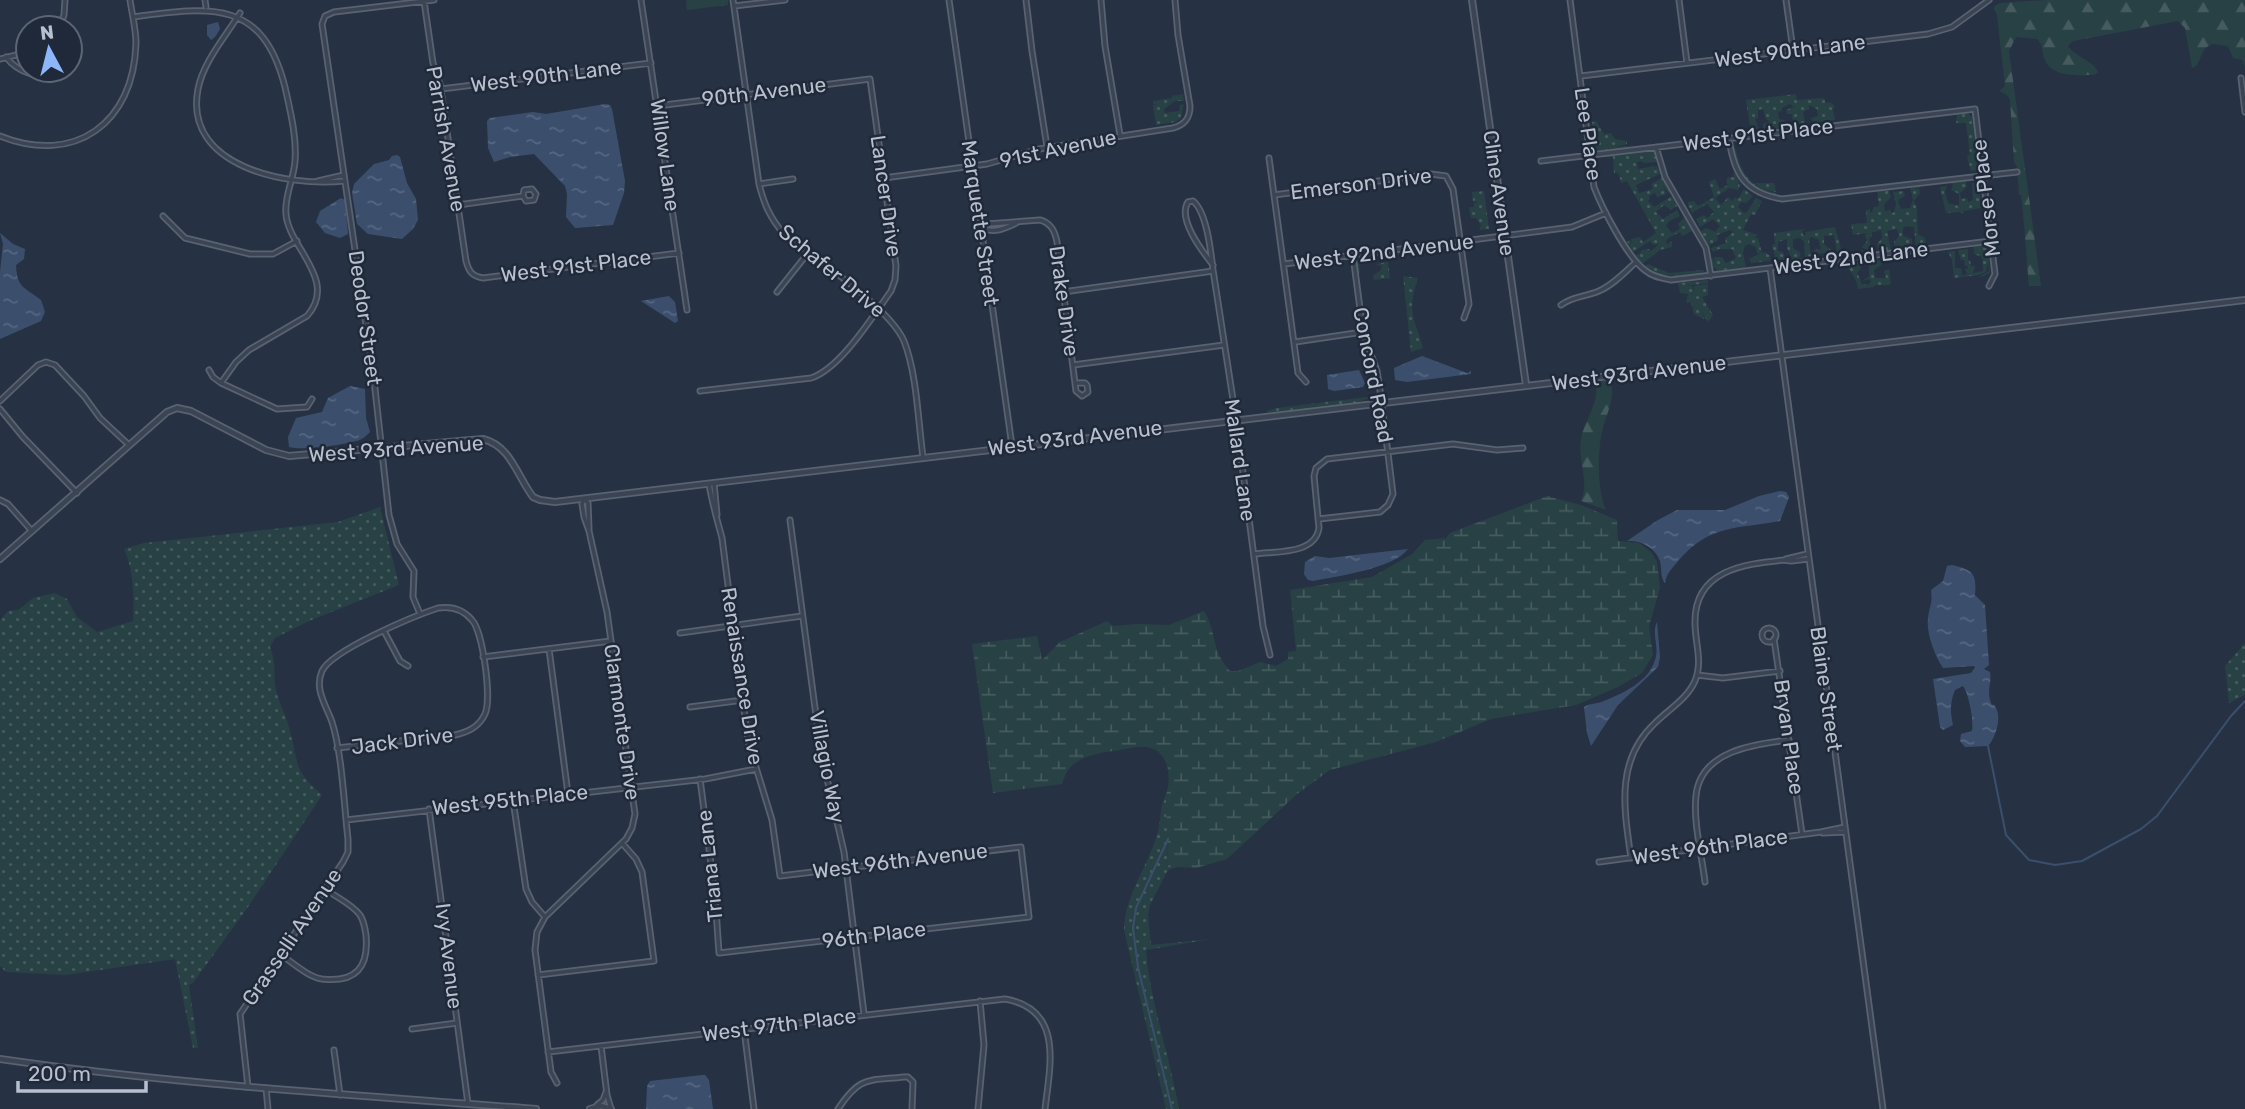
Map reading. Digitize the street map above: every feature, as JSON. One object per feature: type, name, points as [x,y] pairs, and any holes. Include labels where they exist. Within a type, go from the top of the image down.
[{"type":"street","points":[[0,136],[27,145],[55,147],[78,141],[101,126],[119,106],[129,81],[136,47],[130,0]]},
{"type":"street","points":[[205,0],[206,7]]},
{"type":"street","points":[[424,1],[434,0]]},
{"type":"street","name":"Willow Lane","points":[[641,0],[687,310]]},
{"type":"street","name":"Schafer Drive","points":[[733,0],[764,204],[772,221],[784,234],[878,308],[898,330],[909,357],[923,458]]},
{"type":"street","points":[[734,6],[785,0]]},
{"type":"street","name":"Marquette Street","points":[[949,0],[1012,446]]},
{"type":"street","points":[[1026,0],[1047,148]]},
{"type":"street","points":[[1101,0],[1105,46],[1120,135]]},
{"type":"street","name":"91st Avenue","points":[[884,177],[973,167],[1047,148],[1172,128],[1188,120],[1190,106],[1175,0]]},
{"type":"street","name":"Cline Avenue","points":[[1472,0],[1526,385]]},
{"type":"street","name":"Lee Place","points":[[1570,0],[1594,187],[1606,214],[1636,262],[1655,277],[1671,280],[1711,276]]},
{"type":"street","points":[[1679,0],[1687,63]]},
{"type":"street","points":[[1786,0],[1793,50]]},
{"type":"street","name":"West 90th Lane","points":[[1581,76],[1941,32],[1989,0]]},
{"type":"street","name":"Deodor Street","points":[[420,614],[413,597],[414,571],[397,544],[389,515],[383,449],[322,24],[325,16],[334,12],[424,1]]},
{"type":"street","name":"Parrish Avenue","points":[[424,1],[434,68],[441,89],[466,261],[473,276]]},
{"type":"street","points":[[133,17],[206,7],[224,8],[240,13],[264,32],[278,60],[288,99],[295,150],[286,215],[288,227],[312,270],[317,296],[312,310],[299,321],[245,353],[221,383]]},
{"type":"street","points":[[240,13],[201,77],[197,98],[198,118],[210,143],[230,160],[246,168],[292,179],[345,181]]},
{"type":"street","points":[[0,60],[14,55]]},
{"type":"street","points":[[6,57],[14,65]]},
{"type":"street","name":"West 90th Lane","points":[[441,89],[651,63]]},
{"type":"street","points":[[2241,78],[2245,112]]},
{"type":"street","name":"90th Avenue","points":[[657,106],[870,79]]},
{"type":"street","name":"Lancer Drive","points":[[700,391],[817,376],[831,368],[891,291],[896,266],[870,79]]},
{"type":"street","name":"West 91st Place","points":[[1541,161],[1975,109]]},
{"type":"street","name":"Morse Place","points":[[1975,109],[1994,274],[1989,286]]},
{"type":"street","points":[[1729,139],[1734,167],[1747,184],[1758,192],[1782,199],[2017,172]]},
{"type":"street","points":[[1656,147],[1665,177],[1706,248],[1711,276]]},
{"type":"street","points":[[1269,158],[1298,373],[1306,382]]},
{"type":"street","name":"Emerson Drive","points":[[1275,195],[1438,173],[1446,176],[1453,189],[1461,243]]},
{"type":"street","points":[[316,181],[344,175]]},
{"type":"street","points":[[759,184],[793,179]]},
{"type":"street","points":[[458,205],[523,196]]},
{"type":"street","name":"Mallard Lane","points":[[1213,265],[1191,230],[1185,210],[1188,202],[1193,201],[1198,206],[1209,242],[1213,265],[1224,345],[1236,419],[1263,626],[1270,655]]},
{"type":"street","name":"West 92nd Avenue","points":[[1284,264],[1577,226],[1606,214]]},
{"type":"street","points":[[163,216],[187,239],[250,254],[273,254],[297,241]]},
{"type":"street","name":"Drake Drive","points":[[981,228],[987,224],[1040,220],[1055,234],[1075,383]]},
{"type":"street","name":"West 92nd Lane","points":[[1711,276],[1990,241]]},
{"type":"street","points":[[1461,243],[1469,307],[1464,318]]},
{"type":"street","name":"West 91st Place","points":[[473,276],[483,278],[679,253]]},
{"type":"street","points":[[777,292],[808,253]]},
{"type":"street","name":"Concord Road","points":[[1318,519],[1380,512],[1388,505],[1392,494],[1377,371],[1363,332],[1353,255]]},
{"type":"street","points":[[1561,305],[1572,297],[1590,294],[1606,287],[1636,262]]},
{"type":"street","name":"Blaine Street","points":[[1770,268],[1883,1109]]},
{"type":"street","points":[[1063,292],[1213,271]]},
{"type":"street","name":"West 93rd Avenue","points":[[0,559],[167,412],[177,408],[191,411],[281,455],[298,456],[483,439],[504,450],[533,497],[555,502],[2245,300]]},
{"type":"street","points":[[1295,342],[1363,332]]},
{"type":"street","points":[[1073,365],[1224,345]]},
{"type":"street","points":[[0,401],[41,363],[53,363],[84,396],[100,418],[130,446]]},
{"type":"street","points":[[209,370],[221,383],[277,409],[307,407],[312,399]]},
{"type":"street","points":[[0,409],[77,493]]},
{"type":"street","points":[[1254,554],[1309,546],[1318,536],[1314,476],[1316,468],[1326,459],[1453,444],[1496,450],[1523,448]]},
{"type":"street","name":"Renaissance Drive","points":[[712,483],[748,741],[772,820],[780,876]]},
{"type":"street","name":"Clarmonte Drive","points":[[545,917],[622,843],[631,832],[634,818],[607,612],[589,531],[588,504],[584,499]]},
{"type":"street","points":[[0,500],[8,503],[33,532]]},
{"type":"street","name":"Villagio Way","points":[[790,520],[821,753],[838,817],[846,867],[864,1014]]},
{"type":"street","points":[[1631,858],[1624,791],[1629,763],[1647,730],[1687,694],[1696,675],[1699,662],[1696,612],[1708,586],[1724,571],[1735,567],[1791,561],[1808,556]]},
{"type":"street","points":[[408,666],[400,661],[384,631],[420,614],[444,607],[462,611],[476,626],[483,657],[611,641]]},
{"type":"street","points":[[680,633],[802,616]]},
{"type":"street","name":"Grasselli Avenue","points":[[248,1087],[240,1014],[348,852],[337,748],[319,684],[324,667],[335,655],[384,631]]},
{"type":"street","name":"Bryan Place","points":[[1774,639],[1802,834]]},
{"type":"street","points":[[549,649],[568,794]]},
{"type":"street","name":"Jack Drive","points":[[337,748],[455,735],[472,730],[484,716],[488,704],[483,657]]},
{"type":"street","points":[[1696,675],[1723,678],[1780,671]]},
{"type":"street","points":[[690,707],[743,700]]},
{"type":"street","points":[[1705,882],[1695,798],[1701,779],[1723,757],[1743,746],[1789,740]]},
{"type":"street","name":"West 95th Place","points":[[346,820],[737,775],[756,769]]},
{"type":"street","name":"Triana Lane","points":[[700,779],[715,895],[719,953]]},
{"type":"street","points":[[513,800],[526,888],[532,902],[545,917],[538,927],[535,942],[551,1072],[557,1083]]},
{"type":"street","name":"Ivy Avenue","points":[[429,809],[468,1104]]},
{"type":"street","name":"West 96th Place","points":[[1599,862],[1802,834],[1828,834],[1845,829]]},
{"type":"street","points":[[538,975],[654,961],[641,870],[622,843]]},
{"type":"street","name":"West 96th Avenue","points":[[780,876],[1021,847],[1029,917]]},
{"type":"street","points":[[280,954],[323,979],[349,976],[360,970],[365,963],[367,950],[363,921],[358,912],[325,889]]},
{"type":"street","name":"96th Place","points":[[719,953],[1029,917]]},
{"type":"street","name":"West 97th Place","points":[[548,1052],[864,1014],[1010,1000],[1030,1009],[1045,1026],[1049,1036],[1052,1052],[1045,1109]]},
{"type":"street","points":[[978,1109],[984,1045],[980,1001]]},
{"type":"street","points":[[412,1029],[457,1023]]},
{"type":"street","points":[[744,1029],[754,1109]]},
{"type":"street","points":[[601,1046],[611,1109]]},
{"type":"street","points":[[334,1050],[340,1095]]},
{"type":"street","points":[[0,1059],[248,1087],[536,1109]]},
{"type":"street","points":[[838,1109],[851,1090],[860,1083],[904,1077],[913,1082],[912,1109]]},
{"type":"street","points":[[266,1088],[268,1109]]},
{"type":"street","points":[[593,1108],[603,1100],[606,1090]]},
{"type":"street","points":[[593,1108],[603,1106],[611,1109]]},
{"type":"green space","points":[[686,0],[728,0],[728,5],[687,10]]},
{"type":"green space","points":[[2047,0],[2245,0],[2245,67],[2242,60],[2233,58],[2228,46],[2213,44],[2205,48],[2197,65],[2192,68],[2185,28],[2178,21],[2073,41],[2068,46],[2095,68],[2098,72],[2094,75],[2060,73],[2048,66],[2037,39],[2016,37],[2009,51],[2041,286],[2029,286],[2021,195],[2014,162],[2010,100],[1999,91],[2005,86],[1997,15],[1994,9],[2000,3]]},
{"type":"green space","points":[[1183,94],[1184,101],[1175,101],[1164,109],[1165,113],[1179,111],[1180,105],[1184,104],[1181,118],[1175,122],[1156,125],[1153,105],[1158,104],[1153,104],[1153,101]]},
{"type":"green space","points":[[1796,94],[1797,100],[1822,98],[1825,103],[1830,102],[1835,106],[1835,120],[1813,123],[1811,118],[1818,116],[1817,109],[1809,105],[1809,109],[1803,112],[1805,123],[1793,125],[1792,114],[1787,114],[1786,110],[1794,107],[1790,104],[1778,112],[1779,119],[1787,121],[1788,129],[1764,131],[1763,124],[1770,122],[1763,109],[1758,110],[1758,118],[1755,119],[1760,132],[1751,133],[1746,100]]},
{"type":"green space","points":[[1967,113],[1973,118],[1979,170],[1971,171],[1967,156],[1970,155],[1966,123],[1956,123],[1957,114]]},
{"type":"green space","points":[[1596,121],[1604,134],[1611,133],[1615,139],[1627,141],[1627,144],[1614,147],[1627,148],[1596,151],[1592,122]]},
{"type":"green space","points":[[1733,143],[1748,178],[1761,188],[1755,183],[1774,183],[1776,192],[1763,189],[1777,194],[1776,196],[1758,189],[1745,177],[1736,162]]},
{"type":"green space","points":[[1649,150],[1655,153],[1657,162],[1637,162],[1638,169],[1654,166],[1657,173],[1657,166],[1660,174],[1636,185],[1639,193],[1653,189],[1651,184],[1662,178],[1669,194],[1662,184],[1667,194],[1657,197],[1655,193],[1649,196],[1648,201],[1654,207],[1672,196],[1678,205],[1671,210],[1664,205],[1656,212],[1663,219],[1677,210],[1680,216],[1669,221],[1666,226],[1672,233],[1680,229],[1678,224],[1685,217],[1692,231],[1682,236],[1680,232],[1668,238],[1666,242],[1668,244],[1672,241],[1672,247],[1660,250],[1642,264],[1635,255],[1642,250],[1651,251],[1659,244],[1653,245],[1650,241],[1633,252],[1627,242],[1630,240],[1632,243],[1631,239],[1640,237],[1643,242],[1656,233],[1627,181],[1621,183],[1619,174],[1614,174],[1613,157],[1597,157]]},
{"type":"green space","points":[[1735,173],[1742,186],[1737,180],[1740,186],[1738,190],[1729,188],[1715,198],[1721,205],[1728,197],[1733,201],[1735,197],[1738,199],[1744,189],[1753,196],[1746,203],[1741,202],[1738,207],[1744,213],[1756,198],[1762,201],[1743,230],[1758,235],[1754,238],[1758,238],[1762,253],[1770,256],[1770,261],[1751,263],[1749,259],[1760,254],[1757,253],[1756,247],[1749,244],[1745,246],[1743,253],[1746,268],[1716,271],[1711,259],[1713,258],[1715,264],[1714,257],[1722,257],[1726,263],[1736,258],[1732,249],[1713,252],[1711,248],[1726,243],[1725,239],[1733,232],[1730,230],[1717,235],[1718,240],[1710,245],[1708,242],[1707,246],[1700,232],[1706,228],[1715,232],[1720,226],[1713,219],[1700,227],[1696,219],[1704,215],[1707,218],[1714,212],[1707,204],[1692,213],[1688,202],[1694,201],[1698,206],[1714,197],[1709,182],[1715,179],[1720,189],[1728,185],[1728,177],[1734,177]]},
{"type":"green space","points":[[1966,180],[1967,187],[1960,193],[1961,199],[1967,198],[1968,202],[1973,200],[1972,183],[1981,183],[1987,235],[1979,184],[1981,208],[1964,211],[1962,214],[1946,213],[1940,187],[1947,186],[1945,192],[1948,203],[1959,206],[1959,194],[1951,190],[1953,185],[1950,182]]},
{"type":"green space","points":[[1920,186],[1913,189],[1919,189],[1920,193],[1914,201],[1918,234],[1925,238],[1926,245],[1916,247],[1914,227],[1907,226],[1903,228],[1903,236],[1912,239],[1912,247],[1895,249],[1894,242],[1899,236],[1897,229],[1887,231],[1891,250],[1878,251],[1881,248],[1878,248],[1877,244],[1882,238],[1881,230],[1871,233],[1872,237],[1869,238],[1872,252],[1862,253],[1861,251],[1867,250],[1862,247],[1867,241],[1865,235],[1868,233],[1853,235],[1851,224],[1867,223],[1866,210],[1870,209],[1872,212],[1874,207],[1879,206],[1877,191],[1889,190],[1891,197],[1884,205],[1885,211],[1890,210],[1892,213],[1896,204],[1893,192],[1904,191],[1905,196],[1898,200],[1900,209],[1910,208],[1913,200],[1910,187]]},
{"type":"green space","points":[[1484,191],[1489,229],[1479,230],[1481,225],[1476,218],[1471,218],[1469,207],[1474,207],[1474,203],[1478,202],[1473,201],[1472,192]]},
{"type":"green space","points":[[1835,227],[1842,252],[1837,253],[1834,235],[1824,236],[1824,244],[1831,253],[1814,254],[1814,250],[1821,249],[1818,239],[1811,237],[1811,256],[1805,257],[1804,242],[1800,238],[1793,239],[1793,248],[1801,253],[1799,258],[1802,260],[1790,262],[1792,259],[1787,248],[1787,239],[1778,242],[1778,251],[1783,252],[1786,263],[1774,265],[1773,261],[1781,260],[1773,260],[1774,233],[1805,229],[1802,231],[1803,235],[1806,235],[1805,232]]},
{"type":"green space","points":[[1984,244],[1988,247],[1990,273],[1978,278],[1989,271],[1988,261],[1986,272],[1954,278],[1948,252],[1955,251],[1955,268],[1961,268],[1962,276],[1967,274],[1965,269],[1968,266],[1961,260],[1958,250],[1968,249],[1968,260],[1971,266],[1975,266],[1973,273],[1983,271],[1982,257],[1974,254],[1973,245]]},
{"type":"green space","points":[[1455,248],[1359,259],[1361,257]]},
{"type":"green space","points":[[1879,260],[1882,264],[1874,270],[1875,278],[1886,278],[1884,271],[1889,269],[1891,283],[1858,289],[1847,264],[1862,262],[1864,266],[1857,272],[1862,284],[1868,285],[1871,282],[1869,279],[1862,281],[1869,277],[1869,261]]},
{"type":"green space","points":[[1388,262],[1390,278],[1374,280],[1373,275],[1380,271],[1382,266],[1375,264]]},
{"type":"green space","points":[[1648,264],[1669,273],[1704,272],[1681,276],[1666,275],[1645,266]]},
{"type":"green space","points":[[1403,276],[1418,278],[1412,308],[1423,348],[1411,352]]},
{"type":"green space","points":[[1708,280],[1708,283],[1685,286],[1692,286],[1694,292],[1694,286],[1708,284],[1708,295],[1702,297],[1713,315],[1708,322],[1701,308],[1704,319],[1694,314],[1691,302],[1686,303],[1688,294],[1680,293],[1678,283]]},
{"type":"green space","points":[[1610,380],[1611,398],[1601,437],[1599,458],[1601,492],[1606,510],[1581,501],[1584,486],[1580,447],[1595,399],[1596,385]]},
{"type":"green space","points":[[1375,396],[1356,403],[1267,411],[1277,408]]},
{"type":"green space","points":[[1547,496],[1581,505],[1617,520],[1618,541],[1639,543],[1651,552],[1657,562],[1660,588],[1649,626],[1653,655],[1642,673],[1618,687],[1576,705],[1491,719],[1436,742],[1330,770],[1297,794],[1227,859],[1196,868],[1177,867],[1168,870],[1166,795],[1169,780],[1167,765],[1160,753],[1154,749],[1138,747],[1094,755],[1071,766],[1062,784],[993,793],[972,644],[1037,636],[1042,660],[1060,642],[1107,621],[1113,626],[1169,625],[1204,611],[1219,656],[1230,671],[1238,671],[1260,662],[1276,666],[1288,659],[1288,652],[1296,651],[1290,590],[1372,577],[1412,554],[1425,540],[1446,538],[1450,533]]},
{"type":"green space","points":[[380,507],[399,585],[309,621],[275,638],[270,647],[276,690],[288,722],[298,764],[305,778],[322,795],[248,907],[189,985],[198,1048],[193,1048],[175,959],[66,975],[6,972],[0,966],[0,620],[8,611],[18,610],[33,598],[55,593],[67,599],[77,617],[97,632],[133,621],[132,575],[124,549],[144,543],[338,522]]},
{"type":"green space","points":[[2245,643],[2245,695],[2229,703],[2225,666]]},
{"type":"green space","points":[[1166,795],[1168,870],[1150,905],[1148,916],[1151,945],[1211,939],[1146,950],[1152,990],[1179,1109],[1166,1109],[1124,930],[1128,904],[1151,852]]},
{"type":"water","points":[[218,22],[220,29],[211,40],[207,35],[207,25]]},
{"type":"water","points":[[605,104],[612,109],[625,181],[624,193],[613,225],[575,228],[566,217],[565,186],[534,154],[494,162],[488,148],[487,121],[490,118],[533,112],[546,114]]},
{"type":"water","points":[[397,155],[416,199],[418,220],[402,239],[368,234],[357,224],[352,193],[354,184],[374,164]]},
{"type":"water","points":[[341,198],[345,200],[348,234],[340,238],[325,233],[316,222],[320,211]]},
{"type":"water","points":[[0,233],[13,244],[25,249],[24,259],[16,265],[18,279],[23,287],[41,300],[45,312],[41,321],[0,339],[0,272],[3,244]]},
{"type":"water","points":[[669,296],[675,302],[678,321],[675,323],[641,301]]},
{"type":"water","points":[[1422,356],[1467,373],[1471,371],[1471,374],[1407,382],[1395,380],[1394,368]]},
{"type":"water","points":[[1359,370],[1365,383],[1363,387],[1334,391],[1328,389],[1327,375]]},
{"type":"water","points":[[350,386],[365,389],[366,418],[370,432],[360,440],[341,444],[313,448],[289,447],[288,437],[296,418],[322,412],[328,398]]},
{"type":"water","points":[[1786,492],[1789,497],[1780,521],[1725,530],[1702,540],[1674,565],[1665,583],[1655,552],[1642,543],[1627,541],[1677,510],[1725,510],[1759,496]]},
{"type":"water","points":[[1408,549],[1390,562],[1364,571],[1313,581],[1308,580],[1304,574],[1305,562],[1315,556],[1329,558]]},
{"type":"water","points":[[1952,565],[1972,573],[1975,595],[1985,605],[1989,665],[1984,669],[1990,672],[1989,696],[1998,712],[1998,723],[1988,746],[1965,747],[1960,741],[1961,734],[1972,731],[1972,714],[1963,686],[1955,690],[1952,699],[1953,725],[1943,730],[1940,727],[1933,679],[1971,673],[1975,668],[1943,668],[1930,637],[1928,614],[1932,599],[1931,590],[1943,581],[1947,566]]},
{"type":"water","points":[[1657,622],[1660,657],[1658,667],[1618,705],[1591,746],[1584,707],[1620,694],[1642,680],[1652,667],[1656,655]]},
{"type":"water","points":[[705,1075],[709,1080],[713,1109],[646,1109],[647,1086],[650,1081]]},
{"type":"waterway","points":[[1988,746],[2006,835],[2029,860],[2055,865],[2082,861],[2141,829],[2157,816],[2245,701]]},
{"type":"waterway","points":[[1168,839],[1136,908],[1133,928],[1138,967],[1172,1109]]}]
